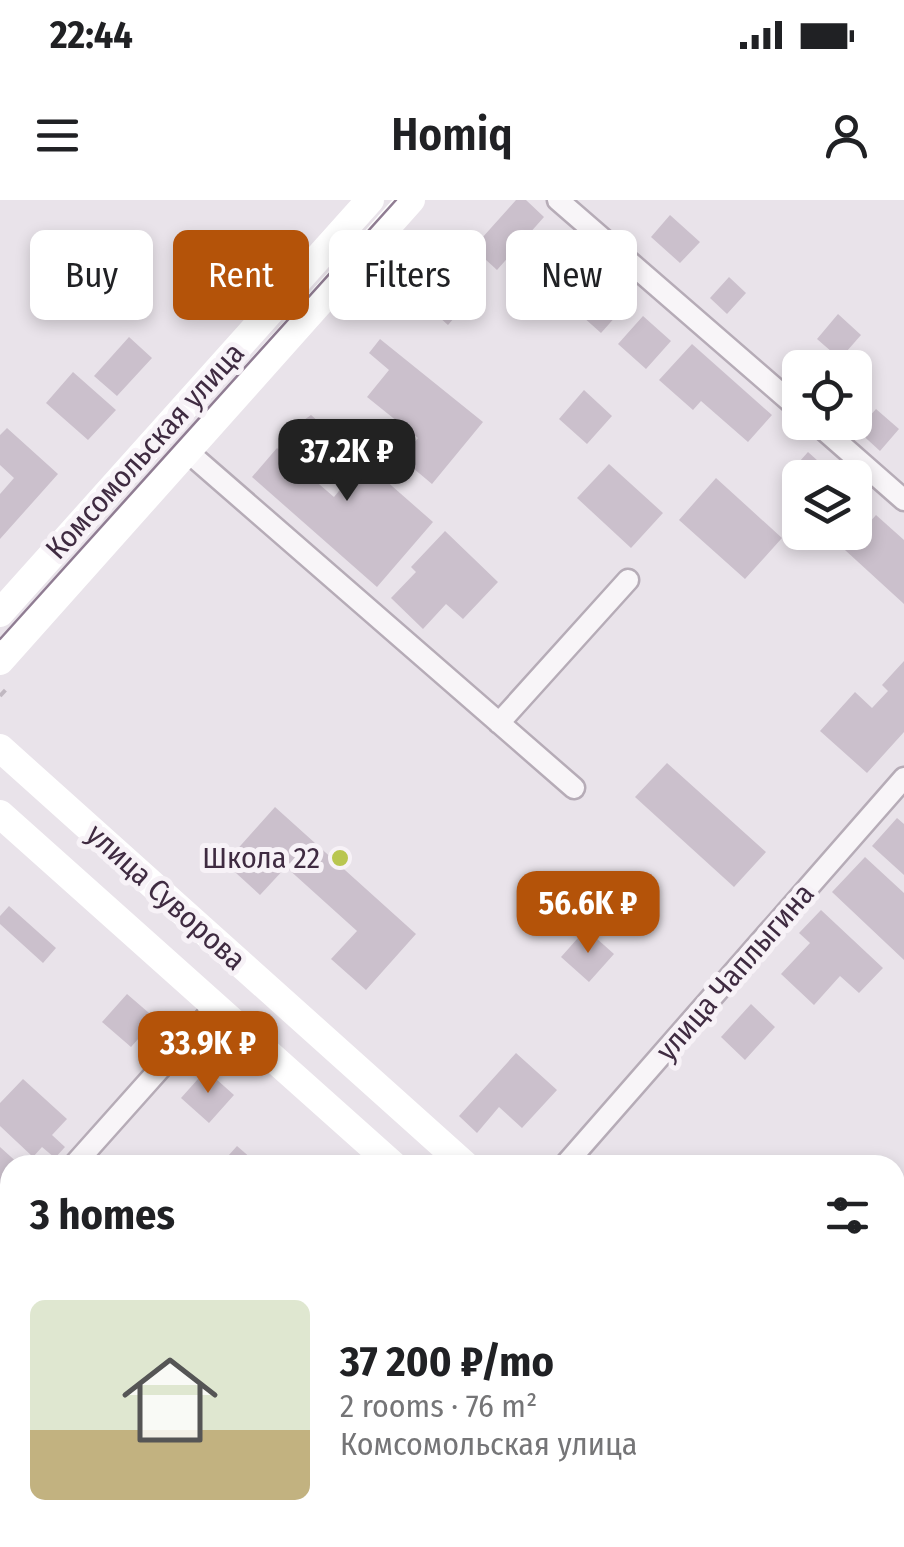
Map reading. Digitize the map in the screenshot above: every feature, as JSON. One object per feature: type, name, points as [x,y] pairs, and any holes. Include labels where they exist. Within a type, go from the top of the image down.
[{"type":"main road","name":"Комсомольская улица","points":[[0,613],[370,200]]},
{"type":"main road","name":"Комсомольская улица","points":[[0,661],[411,200]]},
{"type":"main road","name":"улица Суворова","points":[[0,748],[455,1155]]},
{"type":"main road","name":"улица Суворова","points":[[0,814],[382,1155]]},
{"type":"street","points":[[558,200],[782,394]]},
{"type":"street","points":[[835,440],[904,500]]},
{"type":"street","points":[[188,452],[574,788]]},
{"type":"street","points":[[499,723],[628,580]]},
{"type":"street","name":"улица Чаплыгина","points":[[574,1155],[904,778]]},
{"type":"street","points":[[83,1155],[215,1007]]},
{"type":"building","points":[[516,200],[526,200],[544,217],[532,230],[506,230],[506,260],[497,270],[486,260],[486,233]]},
{"type":"building","points":[[670,215],[700,242],[680,263],[651,237]]},
{"type":"building","points":[[729,277],[746,293],[727,314],[710,298]]},
{"type":"building","points":[[838,314],[861,335],[848,350],[830,350],[817,339]]},
{"type":"building","points":[[643,316],[671,341],[646,369],[618,344]]},
{"type":"building","points":[[586,320],[613,320],[601,333]]},
{"type":"building","points":[[129,337],[152,358],[117,396],[94,376]]},
{"type":"building","points":[[380,339],[483,422],[432,484],[401,458],[418,438],[367,397],[389,370],[369,353]]},
{"type":"building","points":[[692,344],[772,415],[748,442],[701,401],[693,410],[659,380]]},
{"type":"building","points":[[73,372],[116,410],[88,440],[46,403]]},
{"type":"building","points":[[584,390],[612,416],[587,444],[559,419]]},
{"type":"building","points":[[876,409],[899,429],[880,451],[868,440],[872,440],[872,413]]},
{"type":"building","points":[[311,415],[433,522],[377,587],[252,477],[277,448],[334,497],[348,480],[290,430]]},
{"type":"building","points":[[7,428],[58,474],[0,539],[0,494],[14,478],[0,465],[0,435]]},
{"type":"building","points":[[808,452],[817,460],[801,460]]},
{"type":"building","points":[[609,464],[663,513],[631,548],[577,498]]},
{"type":"building","points":[[716,478],[782,538],[745,579],[679,520]]},
{"type":"building","points":[[876,515],[904,540],[904,604],[845,550],[872,550],[872,520]]},
{"type":"building","points":[[445,531],[498,582],[463,619],[446,604],[423,629],[391,598],[416,572],[411,567]]},
{"type":"building","points":[[904,661],[904,732],[867,773],[820,731],[855,692],[872,708],[888,691],[882,685]]},
{"type":"building","points":[[667,763],[766,852],[734,887],[635,797]]},
{"type":"building","points":[[275,807],[416,934],[366,990],[331,959],[357,931],[286,867],[260,895],[225,863]]},
{"type":"building","points":[[897,818],[904,824],[904,875],[872,846]]},
{"type":"building","points":[[865,857],[904,893],[904,960],[832,892]]},
{"type":"building","points":[[627,880],[655,905],[630,933],[602,908]]},
{"type":"building","points":[[9,906],[56,948],[43,963],[0,924],[0,916]]},
{"type":"building","points":[[821,910],[883,968],[859,993],[840,976],[814,1005],[781,974],[810,943],[799,933]]},
{"type":"building","points":[[586,929],[614,954],[589,982],[561,957]]},
{"type":"building","points":[[127,994],[156,1019],[131,1047],[102,1022]]},
{"type":"building","points":[[751,1004],[775,1027],[745,1060],[721,1037]]},
{"type":"building","points":[[516,1053],[557,1090],[522,1128],[499,1107],[477,1133],[459,1116]]},
{"type":"building","points":[[206,1070],[234,1095],[209,1123],[181,1098]]},
{"type":"building","points":[[23,1079],[67,1119],[52,1135],[65,1147],[58,1155],[42,1147],[31,1155],[0,1126],[0,1103]]},
{"type":"building","points":[[237,1146],[247,1155],[229,1155]]},
{"type":"tram line","points":[[0,639],[396,200]]},
{"type":"place","name":"Школа 22","points":[[340,858]]}]
